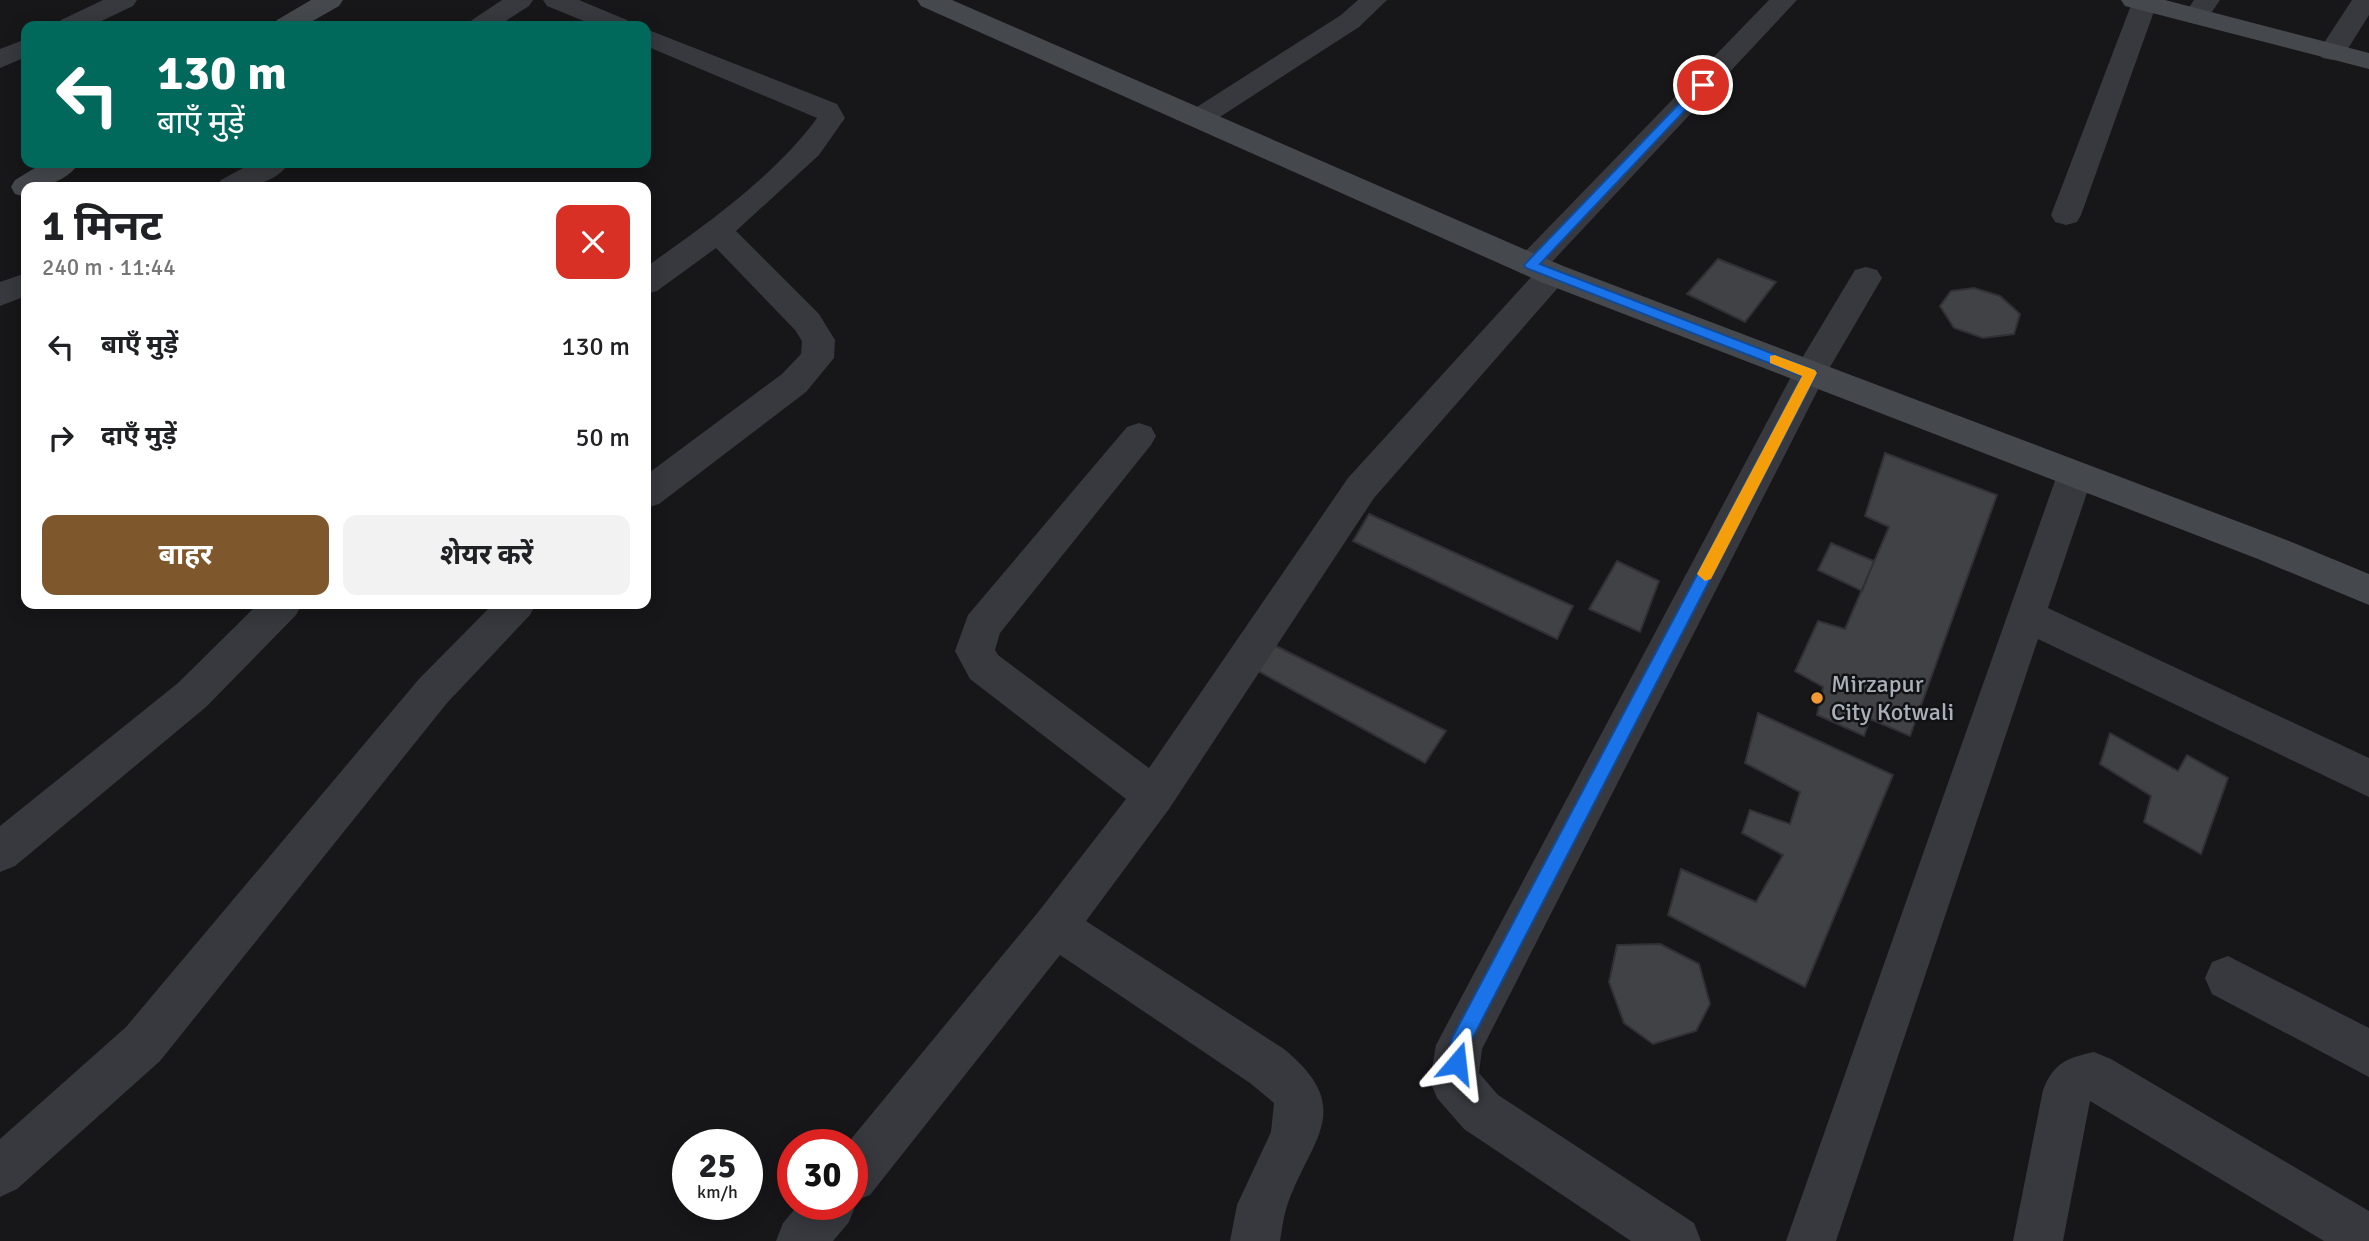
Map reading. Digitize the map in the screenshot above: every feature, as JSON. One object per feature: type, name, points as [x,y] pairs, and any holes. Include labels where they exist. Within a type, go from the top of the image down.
[{"type":"street","points":[[80,21],[124,0]]},
{"type":"street","points":[[294,21],[330,0]]},
{"type":"street","points":[[488,21],[520,0]]},
{"type":"street","points":[[556,0],[606,21]]},
{"type":"street","points":[[930,0],[1541,269],[2271,549],[2369,590]]},
{"type":"street","points":[[1199,118],[1350,21],[1374,0]]},
{"type":"street","points":[[868,1157],[1055,926],[1154,796],[1361,488],[1541,269],[1784,0]]},
{"type":"street","points":[[2332,52],[2365,0]]},
{"type":"street","points":[[2066,215],[2139,1],[2201,8],[2332,52],[2369,61]]},
{"type":"street","points":[[651,39],[827,110],[831,118],[809,149],[718,231],[651,279]]},
{"type":"street","points":[[0,60],[21,50]]},
{"type":"street","points":[[34,182],[56,168]]},
{"type":"street","points":[[241,182],[265,168]]},
{"type":"street","points":[[0,205],[21,190]]},
{"type":"street","points":[[651,490],[794,383],[817,358],[819,340],[807,322],[718,231]]},
{"type":"street","points":[[1676,1241],[1481,1112],[1454,1080],[1459,1045],[1811,373],[1866,278]]},
{"type":"street","points":[[0,295],[21,287]]},
{"type":"street","points":[[1139,436],[982,626],[975,651],[984,667],[1154,796]]},
{"type":"street","points":[[1811,1241],[2075,475]]},
{"type":"street","points":[[0,852],[191,695],[278,609]]},
{"type":"street","points":[[0,1172],[143,1044],[433,691],[512,609]]},
{"type":"street","points":[[2026,615],[2369,778]]},
{"type":"street","points":[[1055,926],[1267,1066],[1291,1086],[1300,1104],[1295,1136],[1262,1205],[1255,1241]]},
{"type":"street","points":[[2228,978],[2369,1053]]},
{"type":"street","points":[[2038,1241],[2067,1090],[2079,1079],[2094,1076],[2369,1239]]},
{"type":"street","points":[[801,1241],[818,1220]]},
{"type":"building","points":[[1718,259],[1776,282],[1745,322],[1687,294]]},
{"type":"building","points":[[1974,288],[2000,296],[2020,314],[2014,334],[1983,338],[1954,328],[1940,306],[1951,291]]},
{"type":"building","points":[[1885,453],[1997,495],[1910,736],[1870,719],[1864,736],[1817,715],[1823,687],[1795,671],[1818,621],[1845,629],[1889,527],[1865,516]]},
{"type":"building","points":[[1369,514],[1573,606],[1557,639],[1353,541]]},
{"type":"building","points":[[1831,543],[1874,561],[1862,591],[1818,570]]},
{"type":"building","points":[[1617,561],[1659,581],[1640,632],[1589,609]]},
{"type":"building","points":[[1274,645],[1446,731],[1425,763],[1258,671]]},
{"type":"building","points":[[1758,713],[1893,775],[1805,987],[1668,915],[1681,869],[1756,902],[1783,855],[1742,833],[1750,810],[1790,824],[1800,792],[1745,763]]},
{"type":"building","points":[[2110,733],[2178,771],[2187,755],[2228,778],[2201,854],[2144,822],[2151,796],[2100,764]]},
{"type":"building","points":[[1660,944],[1699,964],[1710,1004],[1696,1031],[1653,1044],[1624,1023],[1609,982],[1617,945]]},
{"type":"slow traffic","points":[[1705,574],[1811,373],[1775,360]]},
{"type":"place","name":"Mirzapur City Kotwali","points":[[1817,698]]},
{"type":"route","points":[[1457,1063],[1459,1045],[1811,373],[1531,265],[1703,85]]}]
